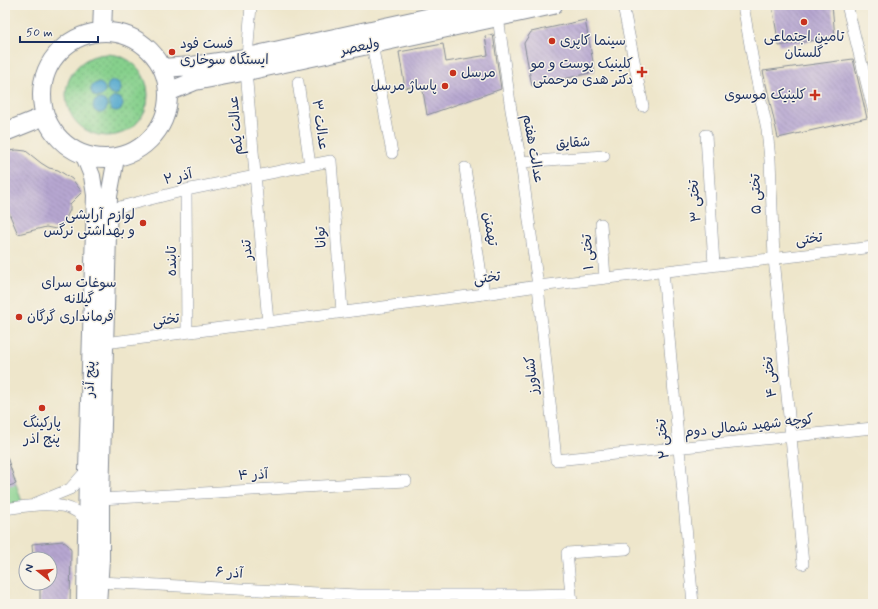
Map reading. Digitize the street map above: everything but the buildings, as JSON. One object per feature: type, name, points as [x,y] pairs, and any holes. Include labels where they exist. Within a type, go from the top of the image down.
[{"type":"main road","name":"ولیعصر","points":[[168,92],[195,81],[247,64],[492,11],[553,5]]},
{"type":"main road","name":"ولیعصر","points":[[162,68],[247,64],[372,44],[492,11]]},
{"type":"main road","points":[[103,19],[118,33],[141,43],[153,54],[162,68],[168,92],[168,102],[162,122],[158,130],[144,145],[126,155],[116,158],[100,159],[84,156],[67,147],[53,133],[41,117],[42,84],[50,64],[56,55],[67,44],[81,36],[92,33],[103,19]]},
{"type":"main road","points":[[5,132],[41,117]]},
{"type":"main road","name":"پنج آذر","points":[[84,156],[92,176],[95,195],[87,470],[85,604]]},
{"type":"main road","name":"پنج آذر","points":[[98,604],[101,559],[101,499],[108,210],[112,173],[116,158]]},
{"type":"street","name":"عدالت یکم","points":[[251,5],[247,64],[255,176]]},
{"type":"street","points":[[623,5],[643,106]]},
{"type":"street","name":"۵ تختی","points":[[743,5],[767,129],[770,160],[774,258]]},
{"type":"street","points":[[848,5],[873,109]]},
{"type":"street","name":"عدالت هفتم","points":[[492,11],[521,162],[538,286]]},
{"type":"street","points":[[372,44],[392,153]]},
{"type":"street","name":"عدالت ۳","points":[[255,176],[310,165],[298,82]]},
{"type":"street","name":"تختی ۳","points":[[706,134],[714,265]]},
{"type":"street","name":"شقایق","points":[[521,162],[604,156]]},
{"type":"street","name":"توانا","points":[[310,165],[331,161],[342,312]]},
{"type":"street","name":"تهمتن","points":[[465,168],[484,294]]},
{"type":"street","name":"۲ آذر","points":[[108,210],[186,190],[255,176]]},
{"type":"street","name":"تندر","points":[[255,176],[268,322]]},
{"type":"street","name":"تابنده","points":[[186,190],[188,332]]},
{"type":"street","name":"۱ تختی","points":[[600,224],[605,278]]},
{"type":"street","name":"تختی","points":[[105,343],[538,286],[873,246]]},
{"type":"street","name":"تختی ۴","points":[[774,258],[803,564]]},
{"type":"street","name":"تختی ۲","points":[[663,271],[693,604]]},
{"type":"street","name":"کشاورز","points":[[538,286],[556,460]]},
{"type":"street","name":"کوچه شهید شمالی دوم","points":[[556,460],[873,428]]},
{"type":"street","points":[[5,510],[30,505],[70,489],[87,470]]},
{"type":"street","name":"آذر ۴","points":[[101,499],[406,481]]},
{"type":"street","points":[[30,505],[59,505],[77,511],[87,520]]},
{"type":"street","points":[[572,599],[567,553],[626,549]]},
{"type":"street","name":"آذر ۶","points":[[99,582],[358,599],[445,599],[526,595],[572,599]]},
{"type":"street","points":[[526,595],[536,604]]},
{"type":"green space","points":[[107,54],[123,57],[136,66],[145,79],[148,95],[145,111],[136,124],[123,133],[107,136],[91,133],[78,124],[69,111],[66,95],[69,79],[78,66],[91,57]]},
{"type":"green space","points":[[5,451],[22,502],[5,505]]},
{"type":"water","points":[[114,81],[119,83],[121,88],[119,93],[114,95],[109,93],[107,88],[109,83]]},
{"type":"water","points":[[98,83],[103,85],[105,90],[103,95],[98,97],[93,95],[91,90],[93,85]]},
{"type":"water","points":[[116,97],[121,99],[123,104],[121,109],[116,111],[111,109],[109,104],[111,99]]},
{"type":"water","points":[[100,99],[105,101],[107,106],[105,111],[100,113],[95,111],[93,106],[95,101]]},
{"type":"place","name":"تامین اجتماعی گلستان","points":[[804,22]]},
{"type":"place","name":"سینما کاپری","points":[[552,41]]},
{"type":"place","name":"فست فود ایستگاه سوخاری","points":[[172,52]]},
{"type":"place","name":"کلینیک پوست و مو دکتر هدی مرحمتی","points":[[642,72]]},
{"type":"place","name":"مرسل","points":[[453,73]]},
{"type":"place","name":"پاساژ مرسل","points":[[445,86]]},
{"type":"place","name":"کلینیک موسوی","points":[[815,95]]},
{"type":"place","name":"لوازم آرایشی و بهداشتی نرگس","points":[[143,223]]},
{"type":"place","name":"سوغات سرای گیلانه","points":[[79,268]]},
{"type":"place","name":"فرمانداری گرگان","points":[[19,317]]},
{"type":"place","name":"پارکینگ پنج اذر","points":[[42,408]]}]
